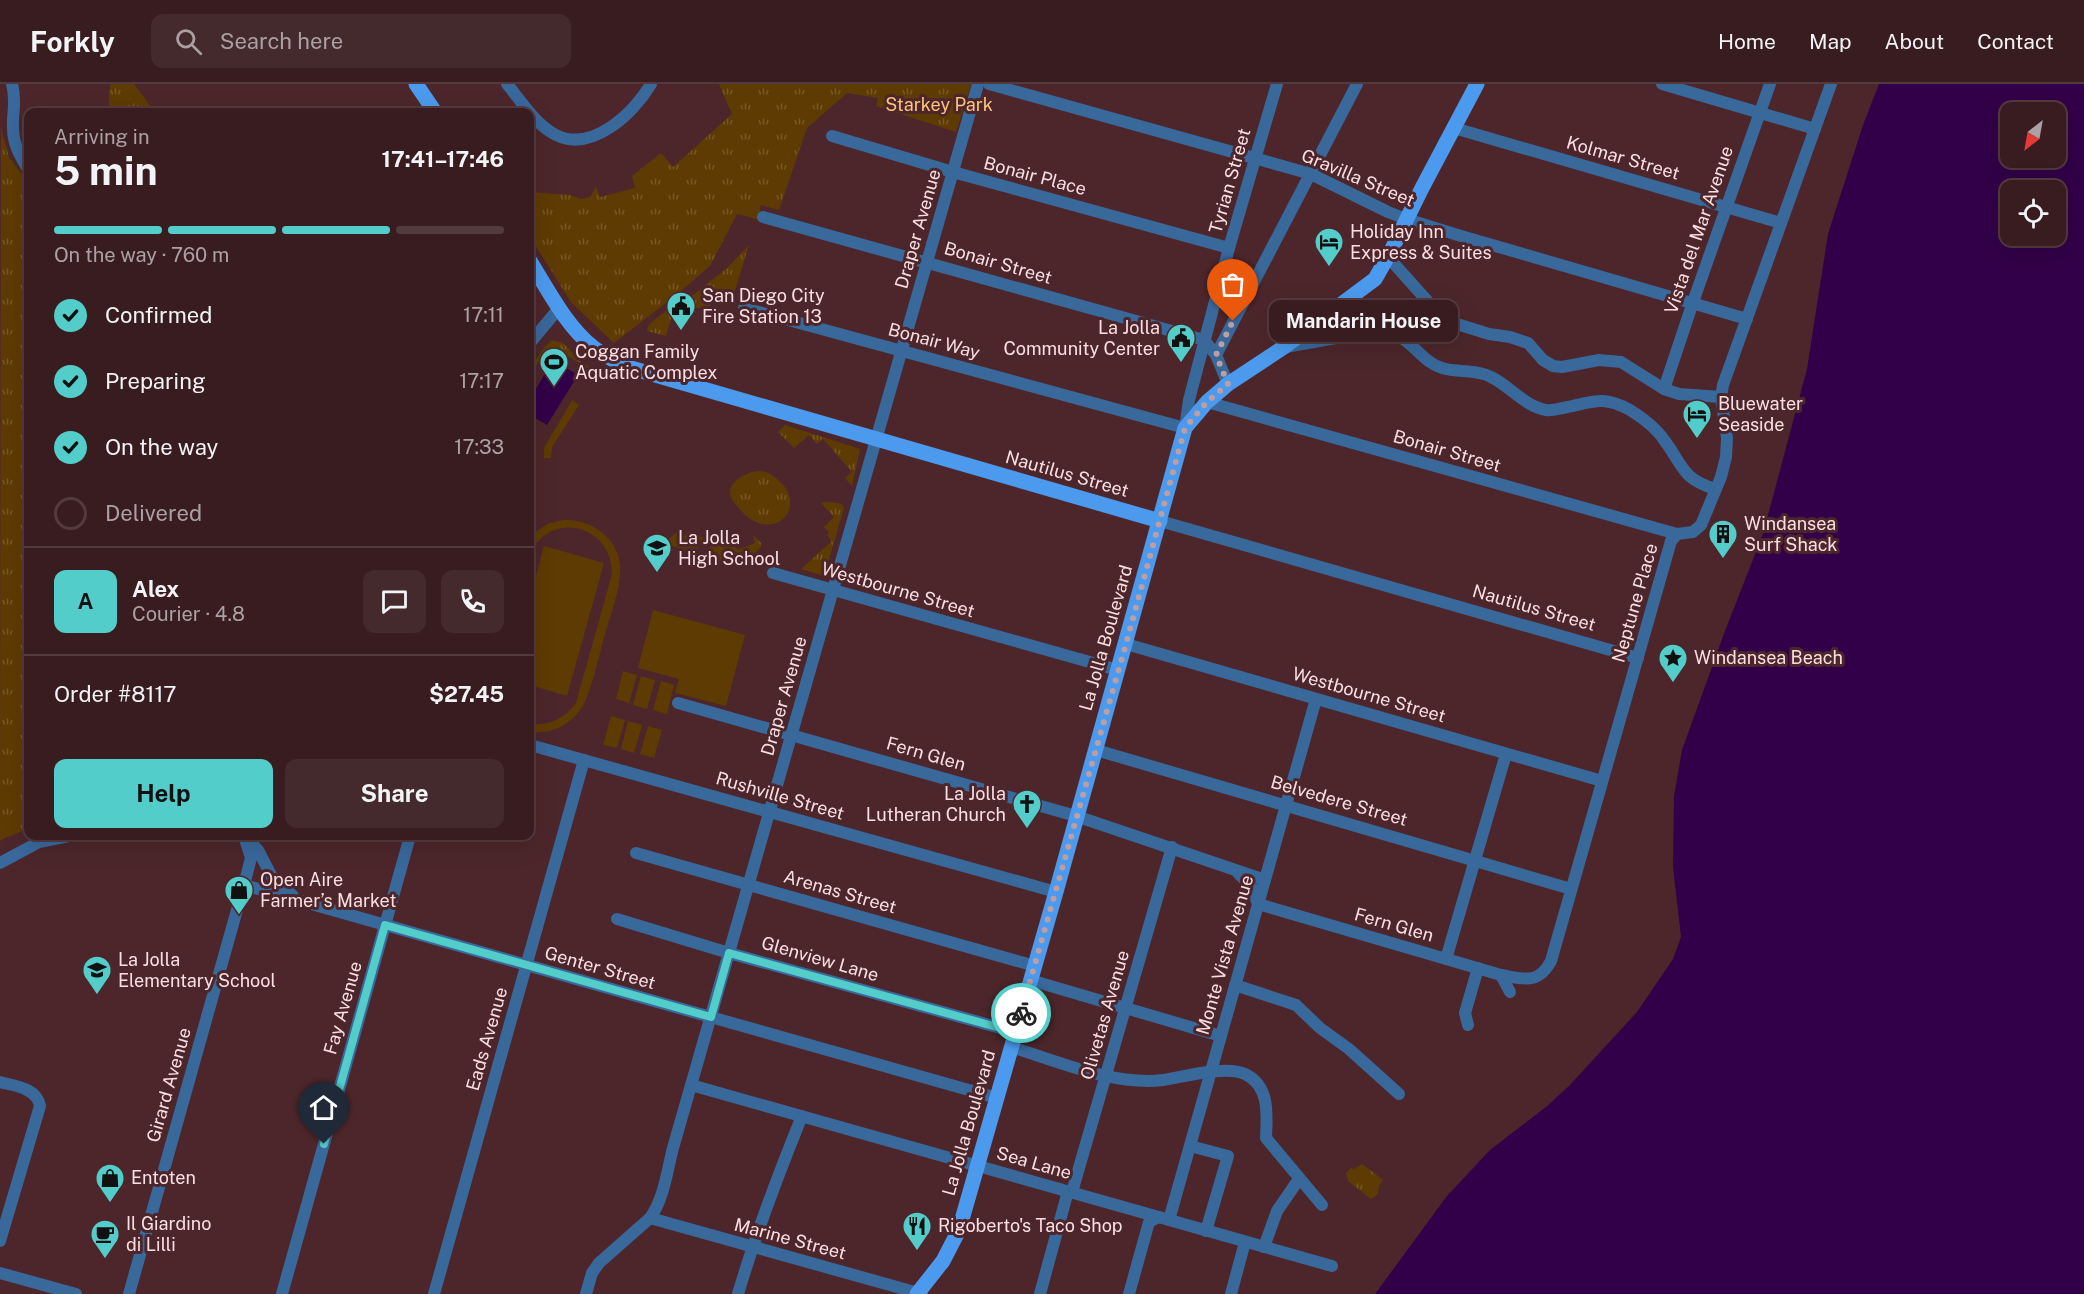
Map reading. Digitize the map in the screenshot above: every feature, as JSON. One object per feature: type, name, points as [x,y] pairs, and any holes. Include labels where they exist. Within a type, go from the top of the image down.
[{"type":"main road","points":[[416,84],[432,108]]},
{"type":"main road","name":"La Jolla Boulevard","points":[[919,1294],[951,1248],[959,1230],[1185,428],[1207,402],[1228,384],[1284,347],[1375,279],[1477,84]]},
{"type":"main road","name":"Nautilus Street","points":[[534,267],[559,308],[592,347],[631,368],[1160,521]]},
{"type":"street","points":[[12,84],[16,102],[13,128],[15,145],[24,163]]},
{"type":"street","points":[[507,84],[527,108]]},
{"type":"street","points":[[534,116],[556,135],[571,140],[584,139],[606,130],[632,108],[651,84]]},
{"type":"street","name":"Draper Avenue","points":[[586,1294],[592,1273],[599,1263],[650,1218],[661,1196],[978,84]]},
{"type":"street","name":"Gravilla Street","points":[[989,84],[1311,174],[1406,219],[1747,319]]},
{"type":"street","name":"Tyrian Street","points":[[1185,428],[1189,400],[1204,340],[1277,84]]},
{"type":"street","points":[[1216,355],[1357,84]]},
{"type":"street","points":[[1662,84],[1815,129]]},
{"type":"street","name":"Vista del Mar Avenue","points":[[1664,389],[1770,84]]},
{"type":"street","name":"Neptune Place","points":[[1501,975],[1526,980],[1534,979],[1547,970],[1551,961],[1671,541],[1677,534],[1693,532],[1701,525],[1721,477],[1727,447],[1721,397],[1723,386],[1831,84]]},
{"type":"street","name":"Kolmar Street","points":[[1454,128],[1781,223]]},
{"type":"street","name":"Bonair Place","points":[[832,136],[1229,248]]},
{"type":"street","name":"Bonair Street","points":[[763,217],[1204,340]]},
{"type":"street","points":[[1388,257],[1439,314],[1456,324],[1528,343],[1543,360],[1553,366],[1562,367],[1599,360],[1621,362],[1664,389],[1679,394],[1721,397]]},
{"type":"street","points":[[534,338],[559,308]]},
{"type":"street","name":"Bonair Way","points":[[744,308],[1185,428]]},
{"type":"street","points":[[1284,347],[1365,333],[1386,332],[1400,337],[1432,363],[1453,371],[1482,373],[1489,376],[1533,406],[1557,410],[1600,400],[1608,401],[1631,411],[1653,428],[1666,442],[1682,470],[1698,483],[1715,489]]},
{"type":"street","points":[[1204,340],[1216,355],[1228,384]]},
{"type":"street","name":"Bonair Street","points":[[1207,402],[1677,534]]},
{"type":"street","name":"Nautilus Street","points":[[1160,521],[1638,658]]},
{"type":"street","name":"Westbourne Street","points":[[773,573],[1118,670]]},
{"type":"street","name":"Westbourne Street","points":[[1126,644],[1602,781]]},
{"type":"street","name":"Monte Vista Avenue","points":[[1129,1294],[1149,1222],[1164,1219],[1190,1146],[1316,699]]},
{"type":"street","name":"Fern Glen","points":[[678,703],[1076,816],[1265,880]]},
{"type":"street","name":"Rushville Street","points":[[534,746],[1056,892]]},
{"type":"street","name":"Belvedere Street","points":[[1096,750],[1571,889]]},
{"type":"street","points":[[1446,959],[1506,754]]},
{"type":"street","name":"Eads Avenue","points":[[434,1294],[584,760]]},
{"type":"street","points":[[0,863],[39,842],[49,840]]},
{"type":"street","points":[[244,885],[251,858],[246,840]]},
{"type":"street","points":[[249,840],[258,850],[272,877],[298,901]]},
{"type":"street","name":"Fay Avenue","points":[[282,1294],[409,840]]},
{"type":"street","name":"Olivetas Avenue","points":[[1040,1294],[1107,1076],[1172,848]]},
{"type":"street","name":"Arenas Street","points":[[636,853],[1033,973],[1126,1008],[1221,1036]]},
{"type":"street","points":[[1228,867],[1248,881],[1258,904]]},
{"type":"street","name":"Genter Street","points":[[244,885],[997,1098]]},
{"type":"street","name":"Girard Avenue","points":[[129,1294],[244,885]]},
{"type":"street","name":"Fern Glen","points":[[1258,904],[1501,975]]},
{"type":"street","name":"Glenview Lane","points":[[617,919],[1013,1040],[1107,1076],[1160,1080],[1211,1072],[1242,1072],[1262,1088],[1267,1115],[1266,1138],[1322,1204]]},
{"type":"street","points":[[1468,1025],[1465,1012],[1478,968]]},
{"type":"street","points":[[1501,975],[1510,992]]},
{"type":"street","points":[[1235,985],[1296,1005],[1307,1017],[1399,1094]]},
{"type":"street","points":[[0,1082],[34,1093],[39,1100],[39,1112],[0,1240]]},
{"type":"street","name":"Sea Lane","points":[[691,1085],[1332,1266]]},
{"type":"street","points":[[738,1294],[777,1178],[802,1116]]},
{"type":"street","points":[[1190,1146],[1228,1156],[1206,1230]]},
{"type":"street","points":[[1264,1247],[1276,1211],[1299,1179]]},
{"type":"street","name":"Marine Street","points":[[650,1218],[919,1294]]},
{"type":"street","points":[[1230,1294],[1245,1242]]},
{"type":"street","points":[[0,1273],[76,1294]]},
{"type":"green space","points":[[111,84],[134,84],[152,108],[109,108]]},
{"type":"green space","name":"Starkey Park","points":[[719,84],[971,84],[956,132],[876,106],[878,98],[847,93],[807,128],[779,210],[761,205],[757,219],[737,214],[710,266],[614,343],[571,302],[534,243],[534,192],[570,195],[581,199],[590,197],[596,187],[600,197],[635,188],[632,176],[661,153],[673,167],[732,114]]},
{"type":"green space","points":[[1,128],[9,157],[24,177],[24,831],[0,840]]},
{"type":"green space","points":[[749,245],[732,300],[712,299],[709,308],[696,308],[672,316],[666,336],[647,331],[648,326],[654,320],[680,300],[693,295],[727,268]]},
{"type":"green space","points":[[552,340],[563,343],[581,362],[600,373],[597,378],[591,374],[592,371],[555,348],[546,349],[534,369],[538,356]]},
{"type":"green space","points":[[572,400],[579,405],[552,447],[551,458],[544,458],[544,448]]},
{"type":"green space","points":[[785,425],[860,449],[852,486],[845,478],[852,472],[823,439],[817,444],[809,435],[794,448],[778,432]]},
{"type":"green space","points":[[758,471],[766,472],[776,478],[786,488],[790,497],[790,506],[783,520],[766,525],[756,522],[744,514],[733,500],[730,494],[733,483],[744,475]]},
{"type":"green space","points":[[821,503],[842,504],[844,508],[824,576],[801,569],[832,541],[827,535],[829,532],[824,527],[834,517]]},
{"type":"green space","points":[[563,520],[575,521],[596,528],[612,543],[617,553],[620,576],[584,704],[574,717],[562,726],[534,732],[534,724],[556,720],[576,703],[612,574],[609,557],[602,544],[592,534],[579,529],[565,528],[552,531],[540,540],[534,548],[534,530],[537,531],[547,524]]},
{"type":"green space","points":[[678,531],[685,536],[689,531],[694,535],[696,533],[705,540],[698,547],[696,554],[670,545],[669,539]]},
{"type":"green space","points":[[753,535],[761,543],[761,547],[740,566],[706,558],[708,549],[720,538],[730,547],[733,544],[738,550],[755,543]]},
{"type":"green space","points":[[544,546],[604,563],[567,696],[534,686],[534,584]]},
{"type":"green space","points":[[653,610],[745,635],[726,706],[675,693],[679,679],[638,668]]},
{"type":"green space","points":[[623,671],[637,675],[629,703],[616,699]]},
{"type":"green space","points":[[641,676],[655,680],[647,709],[633,705]]},
{"type":"green space","points":[[661,681],[674,685],[667,714],[653,710]]},
{"type":"green space","points":[[611,716],[625,720],[617,748],[603,745]]},
{"type":"green space","points":[[628,721],[642,725],[634,753],[621,749]]},
{"type":"green space","points":[[648,726],[662,730],[654,758],[640,754]]},
{"type":"green space","points":[[1362,1164],[1383,1180],[1378,1194],[1371,1199],[1348,1181],[1346,1173],[1351,1168],[1354,1169]]},
{"type":"shaded area","points":[[1879,84],[2084,84],[2084,1294],[1375,1294],[1447,1196],[1490,1150],[1546,1107],[1569,1086],[1637,1012],[1673,959],[1681,937],[1673,867],[1674,796],[1682,750],[1763,534],[1807,369],[1828,234],[1863,125]]},
{"type":"shaded area","name":"Coggan Family Aquatic Complex","points":[[553,360],[578,375],[547,425],[534,417],[534,392]]},
{"type":"way so far","points":[[1021,1013],[1185,428],[1198,411],[1228,384],[1216,355],[1233,321]]},
{"type":"place","name":"Holiday Inn Express & Suites","points":[[1329,268]]},
{"type":"place","name":"Mandarin House","points":[[1233,321]]},
{"type":"place","name":"San Diego City Fire Station 13","points":[[681,332]]},
{"type":"place","name":"La Jolla Community Center","points":[[1181,364]]},
{"type":"place","name":"Coggan Family Aquatic Complex","points":[[554,388]]},
{"type":"place","name":"Bluewater Seaside","points":[[1697,440]]},
{"type":"place","name":"Windansea Surf Shack","points":[[1723,560]]},
{"type":"place","name":"La Jolla High School","points":[[657,574]]},
{"type":"place","name":"Windansea Beach","points":[[1673,684]]},
{"type":"place","name":"La Jolla Lutheran Church","points":[[1027,830]]},
{"type":"place","name":"Open Aire Farmer’s Market","points":[[239,916]]},
{"type":"place","name":"La Jolla Elementary School","points":[[97,996]]},
{"type":"place","name":"Entoten","points":[[110,1204]]},
{"type":"place","name":"Rigoberto's Taco Shop","points":[[917,1252]]},
{"type":"place","name":"Il Giardino di Lilli","points":[[105,1260]]},
{"type":"route","points":[[324,1144],[385,925],[711,1017],[729,953],[1015,1032],[1021,1013]]}]
